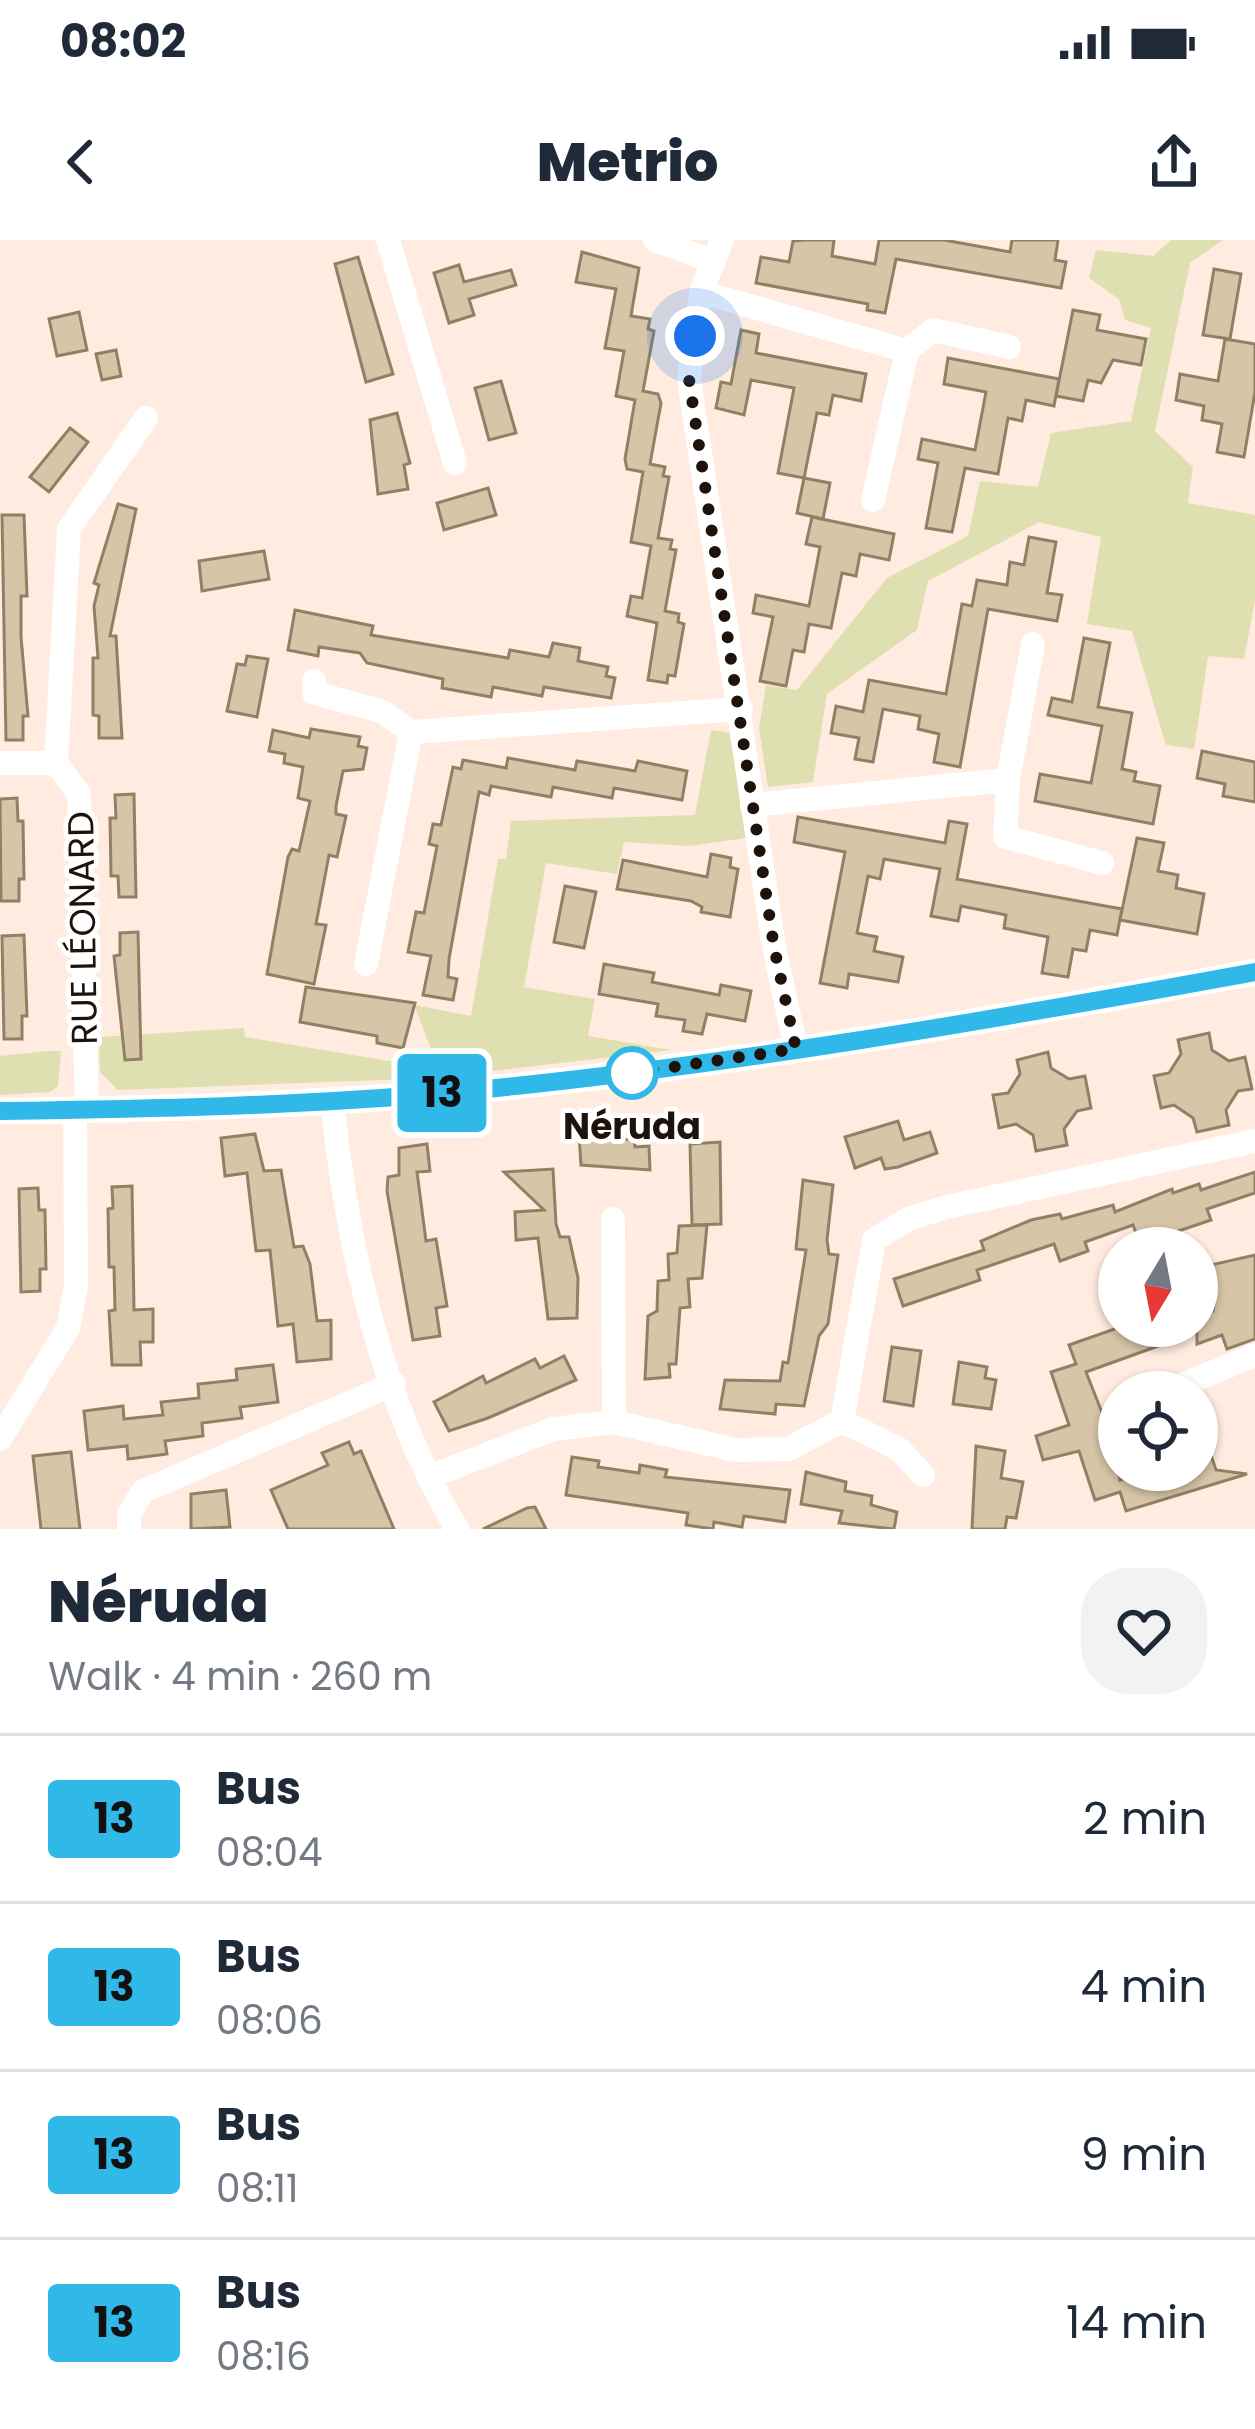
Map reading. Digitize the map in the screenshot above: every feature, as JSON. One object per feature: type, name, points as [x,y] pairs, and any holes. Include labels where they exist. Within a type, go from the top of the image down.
[{"type":"street","points":[[388,240],[455,463]]},
{"type":"street","points":[[655,240],[717,251],[701,292],[689,379],[752,805],[796,1049]]},
{"type":"street","points":[[701,292],[907,351]]},
{"type":"street","points":[[873,500],[907,351],[933,330],[1009,346]]},
{"type":"street","name":"RUE LÉONARD","points":[[0,1439],[68,1328],[76,1286],[81,1110],[79,794],[56,763],[69,529],[146,418]]},
{"type":"street","points":[[1033,644],[1008,780],[1006,837],[1102,863]]},
{"type":"street","points":[[314,682],[314,694],[381,711],[411,732],[741,710]]},
{"type":"street","points":[[366,964],[411,732]]},
{"type":"street","points":[[0,763],[56,763]]},
{"type":"street","points":[[752,805],[1008,780]]},
{"type":"street","points":[[0,1112],[332,1100],[556,1082],[796,1049],[1255,972]]},
{"type":"street","points":[[332,1100],[368,1300],[429,1478],[457,1529]]},
{"type":"street","points":[[842,1421],[874,1240],[910,1218],[947,1207],[1255,1141]]},
{"type":"street","points":[[613,1219],[614,1423]]},
{"type":"street","points":[[1217,1371],[1255,1355]]},
{"type":"street","points":[[129,1529],[129,1514],[143,1491],[394,1384]]},
{"type":"street","points":[[429,1478],[553,1430],[614,1423],[753,1450],[788,1449],[842,1421]]},
{"type":"street","points":[[842,1421],[899,1449],[923,1475]]},
{"type":"green space","points":[[1171,240],[1223,240],[1190,263],[1155,431],[1193,467],[1188,503],[1255,515],[1255,600],[1244,659],[1208,656],[1194,749],[1166,745],[1132,631],[1087,624],[1101,537],[1039,522],[928,581],[917,630],[827,694],[813,782],[768,787],[759,729],[766,685],[797,690],[887,578],[968,536],[980,481],[1038,487],[1051,433],[1131,421],[1151,328],[1125,320],[1119,299],[1089,278],[1096,250],[1153,256]]},
{"type":"green space","points":[[711,730],[730,733],[746,838],[689,846],[624,842],[617,874],[546,863],[524,987],[595,999],[588,1036],[671,1050],[435,1078],[118,1090],[100,1072],[99,1037],[244,1028],[245,1037],[407,1064],[434,1057],[414,1005],[471,1016],[498,859],[506,859],[511,821],[695,815]]},
{"type":"green space","points":[[61,1051],[58,1086],[50,1092],[0,1095],[0,1056]]},
{"type":"building","points":[[834,240],[832,256],[875,264],[879,240],[944,240],[1010,252],[1012,240],[1058,240],[1055,260],[1066,262],[1061,288],[896,259],[885,313],[867,310],[868,304],[756,283],[761,257],[789,262],[793,241]]},
{"type":"building","points":[[582,252],[639,268],[631,316],[650,319],[648,329],[654,331],[643,391],[658,394],[661,403],[650,464],[665,467],[663,476],[669,477],[658,538],[672,540],[670,549],[676,550],[665,611],[679,614],[678,622],[684,624],[675,676],[668,675],[667,683],[648,680],[657,623],[627,616],[631,596],[642,598],[651,546],[631,542],[643,472],[627,469],[625,459],[635,400],[616,396],[624,351],[605,348],[616,289],[576,282]]},
{"type":"building","points":[[358,257],[393,374],[366,382],[335,264]]},
{"type":"building","points":[[459,265],[464,282],[511,270],[516,285],[469,299],[474,315],[449,323],[434,273]]},
{"type":"building","points":[[1214,269],[1241,274],[1230,339],[1203,335]]},
{"type":"building","points":[[1073,310],[1100,315],[1097,330],[1146,339],[1141,365],[1113,360],[1101,383],[1088,380],[1083,401],[1056,396]]},
{"type":"building","points":[[79,312],[87,350],[57,356],[49,319]]},
{"type":"building","points":[[741,330],[759,334],[756,353],[866,374],[861,401],[833,395],[829,415],[817,413],[804,478],[778,473],[794,388],[751,380],[744,415],[716,408],[721,382],[731,384]]},
{"type":"building","points":[[1225,339],[1255,344],[1255,392],[1244,457],[1217,452],[1222,424],[1202,420],[1204,406],[1176,400],[1180,374],[1218,381]]},
{"type":"building","points":[[116,350],[121,376],[102,380],[96,354]]},
{"type":"building","points":[[948,358],[1059,379],[1054,406],[1026,400],[1022,421],[1008,418],[998,474],[965,468],[952,532],[926,528],[938,463],[918,459],[922,439],[975,450],[986,392],[944,384]]},
{"type":"building","points":[[501,381],[516,433],[489,440],[475,388]]},
{"type":"building","points":[[397,413],[410,463],[404,465],[408,489],[378,494],[370,420]]},
{"type":"building","points":[[70,428],[88,442],[49,492],[30,477]]},
{"type":"building","points":[[804,478],[830,483],[823,519],[797,513]]},
{"type":"building","points":[[488,488],[496,515],[444,530],[437,503]]},
{"type":"building","points":[[118,504],[136,509],[110,636],[116,636],[122,738],[99,738],[99,716],[93,715],[93,658],[98,658],[94,606],[99,585],[94,583]]},
{"type":"building","points":[[2,515],[24,515],[27,596],[21,596],[21,637],[28,716],[23,716],[23,740],[6,740]]},
{"type":"building","points":[[812,517],[894,534],[889,560],[860,554],[856,576],[842,573],[831,628],[809,624],[804,652],[793,650],[786,686],[760,681],[773,617],[753,613],[756,595],[809,606],[820,547],[806,544]]},
{"type":"building","points":[[1029,537],[1056,542],[1047,593],[1062,595],[1057,621],[988,609],[960,767],[934,762],[939,734],[918,729],[920,716],[883,709],[873,762],[855,759],[859,738],[831,733],[836,706],[863,712],[869,680],[946,694],[962,604],[972,606],[977,580],[1007,585],[1010,562],[1024,565]]},
{"type":"building","points":[[264,551],[269,579],[202,591],[199,561]]},
{"type":"building","points":[[295,610],[373,626],[371,635],[508,658],[510,650],[549,657],[553,643],[580,648],[578,661],[608,667],[606,676],[615,678],[611,698],[544,687],[542,696],[493,687],[491,697],[442,688],[443,679],[367,663],[360,653],[319,647],[318,656],[288,650]]},
{"type":"building","points":[[1084,638],[1110,643],[1098,707],[1132,713],[1122,769],[1136,772],[1134,781],[1160,786],[1153,824],[1035,801],[1040,774],[1091,783],[1102,726],[1048,715],[1052,698],[1072,702]]},
{"type":"building","points":[[247,656],[268,659],[257,717],[227,711],[237,664],[245,665]]},
{"type":"building","points":[[311,729],[360,737],[358,746],[367,748],[363,769],[343,771],[336,814],[346,816],[337,857],[329,855],[316,924],[326,925],[314,984],[267,974],[288,857],[292,849],[299,851],[310,801],[298,798],[303,767],[284,763],[285,754],[269,751],[273,730],[309,738]]},
{"type":"building","points":[[1202,751],[1255,762],[1255,802],[1223,796],[1225,784],[1197,778]]},
{"type":"building","points":[[508,758],[575,770],[577,761],[635,771],[638,761],[687,771],[682,800],[614,788],[612,798],[553,787],[551,797],[491,786],[489,795],[479,792],[449,959],[448,977],[457,979],[453,1000],[423,995],[431,956],[408,952],[416,912],[424,913],[437,846],[429,844],[433,824],[441,825],[453,767],[461,769],[463,760],[506,768]]},
{"type":"building","points":[[134,794],[136,897],[119,897],[118,876],[111,876],[110,818],[116,818],[115,795]]},
{"type":"building","points":[[17,798],[18,821],[23,821],[24,879],[19,879],[19,901],[1,901],[0,799]]},
{"type":"building","points":[[798,817],[945,843],[949,821],[967,824],[957,879],[1122,909],[1117,935],[1090,930],[1086,951],[1073,949],[1068,977],[1042,973],[1048,937],[1004,928],[1006,915],[961,906],[958,921],[931,916],[940,869],[884,859],[880,879],[868,876],[857,933],[877,937],[874,951],[903,957],[898,982],[849,974],[847,988],[820,983],[845,852],[794,842]]},
{"type":"building","points":[[1137,838],[1164,843],[1158,871],[1178,875],[1176,888],[1204,894],[1197,934],[1120,920]]},
{"type":"building","points":[[711,854],[731,858],[730,867],[738,869],[730,917],[701,912],[702,907],[691,901],[617,889],[623,860],[707,877]]},
{"type":"building","points":[[565,886],[596,892],[584,948],[554,942]]},
{"type":"building","points":[[138,932],[141,1059],[125,1060],[114,956],[120,955],[120,933]]},
{"type":"building","points":[[24,935],[27,1016],[22,1016],[22,1039],[4,1039],[2,936]]},
{"type":"building","points":[[604,964],[654,973],[652,982],[719,995],[721,985],[751,991],[745,1021],[707,1014],[702,1034],[683,1031],[685,1020],[656,1016],[658,1004],[599,994]]},
{"type":"building","points":[[306,987],[415,1003],[403,1048],[377,1043],[377,1036],[300,1022]]},
{"type":"building","points":[[1209,1033],[1212,1050],[1229,1061],[1245,1057],[1252,1089],[1238,1091],[1226,1110],[1229,1125],[1197,1132],[1193,1118],[1174,1105],[1161,1108],[1154,1076],[1169,1073],[1181,1054],[1178,1040]]},
{"type":"building","points":[[1048,1052],[1051,1068],[1069,1079],[1085,1076],[1091,1108],[1077,1111],[1064,1129],[1067,1145],[1036,1151],[1033,1135],[1016,1124],[999,1128],[993,1095],[1008,1093],[1020,1074],[1017,1060]]},
{"type":"building","points":[[898,1121],[904,1140],[930,1132],[937,1153],[898,1167],[885,1169],[881,1158],[855,1168],[845,1137]]},
{"type":"building","points":[[255,1134],[264,1171],[281,1170],[294,1247],[303,1246],[310,1264],[317,1321],[331,1320],[331,1359],[297,1362],[293,1324],[278,1326],[270,1250],[256,1251],[247,1173],[225,1176],[221,1138]]},
{"type":"building","points":[[606,1134],[606,1140],[634,1139],[635,1147],[649,1146],[650,1170],[581,1165],[579,1135]]},
{"type":"building","points":[[720,1142],[721,1224],[692,1225],[690,1144]]},
{"type":"building","points":[[427,1144],[430,1171],[417,1172],[426,1241],[436,1239],[447,1306],[436,1308],[440,1336],[413,1340],[388,1177],[399,1175],[399,1148]]},
{"type":"building","points":[[553,1169],[556,1224],[560,1237],[569,1237],[578,1278],[577,1318],[548,1319],[538,1238],[516,1240],[515,1212],[544,1210],[504,1172]]},
{"type":"building","points":[[1255,1172],[1255,1193],[1207,1209],[1211,1220],[1190,1227],[1098,1227],[1098,1237],[1085,1242],[1088,1251],[1060,1261],[1054,1244],[977,1270],[980,1280],[903,1306],[894,1279],[984,1250],[981,1241],[1031,1220],[1060,1214],[1062,1219],[1113,1205],[1115,1212],[1172,1189],[1173,1193],[1199,1184],[1201,1190]]},
{"type":"building","points":[[803,1180],[833,1185],[827,1240],[829,1254],[838,1255],[828,1324],[819,1336],[804,1406],[776,1404],[775,1414],[720,1409],[725,1380],[780,1381],[783,1362],[788,1363],[806,1250],[796,1249]]},
{"type":"building","points":[[132,1186],[134,1310],[153,1309],[153,1342],[140,1342],[141,1365],[112,1365],[109,1311],[115,1310],[114,1267],[109,1267],[108,1209],[113,1208],[112,1187]]},
{"type":"building","points":[[38,1188],[39,1210],[45,1210],[46,1269],[40,1269],[40,1291],[21,1292],[19,1189]]},
{"type":"building","points":[[707,1225],[702,1278],[688,1279],[690,1307],[680,1308],[676,1364],[669,1364],[670,1377],[645,1379],[648,1316],[657,1311],[658,1281],[669,1280],[668,1254],[677,1253],[679,1226]]},
{"type":"building","points":[[1255,1255],[1255,1339],[1227,1349],[1222,1335],[1218,1336],[1218,1263]]},
{"type":"building","points":[[1098,1335],[1098,1347],[1155,1347],[1086,1372],[1098,1402],[1098,1491],[1191,1491],[1126,1511],[1120,1492],[1095,1500],[1079,1451],[1043,1460],[1036,1436],[1069,1425],[1051,1372],[1076,1364],[1069,1345]]},
{"type":"building","points":[[892,1347],[921,1351],[913,1406],[884,1401]]},
{"type":"building","points":[[564,1356],[576,1380],[488,1418],[449,1431],[434,1402],[483,1376],[486,1383],[535,1359],[540,1368]]},
{"type":"building","points":[[959,1362],[987,1367],[985,1378],[996,1380],[991,1409],[953,1404]]},
{"type":"building","points":[[273,1365],[278,1402],[240,1407],[242,1418],[202,1423],[203,1436],[165,1441],[167,1454],[128,1459],[127,1446],[88,1450],[84,1411],[123,1406],[124,1419],[163,1415],[161,1402],[199,1398],[198,1384],[237,1380],[236,1369]]},
{"type":"building","points":[[349,1442],[354,1454],[361,1451],[394,1529],[288,1529],[271,1490],[328,1465],[322,1453]]},
{"type":"building","points":[[976,1446],[1005,1451],[1001,1478],[1023,1482],[1016,1518],[1007,1517],[1005,1529],[972,1529]]},
{"type":"building","points":[[71,1452],[80,1529],[41,1529],[33,1456]]},
{"type":"building","points":[[572,1457],[599,1461],[598,1467],[639,1473],[640,1465],[667,1470],[665,1477],[790,1490],[785,1522],[744,1516],[742,1527],[714,1522],[713,1529],[686,1525],[688,1513],[566,1495]]},
{"type":"building","points":[[1218,1470],[1247,1474],[1218,1483]]},
{"type":"building","points":[[806,1472],[846,1482],[845,1491],[872,1496],[871,1505],[897,1512],[894,1529],[839,1523],[842,1511],[801,1504]]},
{"type":"building","points":[[226,1490],[230,1527],[191,1529],[191,1494]]},
{"type":"building","points":[[535,1507],[546,1529],[483,1529],[527,1508]]},
{"type":"bus line","name":"13","points":[[0,1111],[332,1100],[556,1082],[721,1061],[1255,972]]},
{"type":"place","name":"Néruda","points":[[632,1073]]},
{"type":"route","points":[[632,1073],[796,1049],[774,947],[689,379],[695,336]]}]
